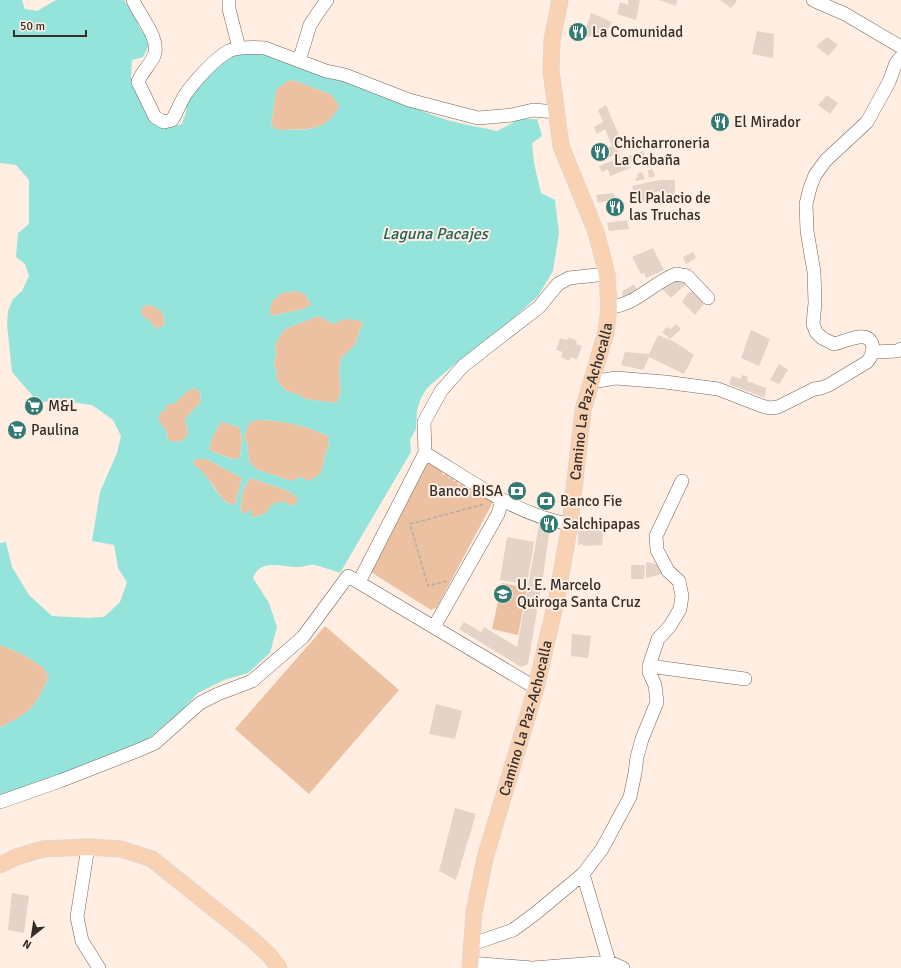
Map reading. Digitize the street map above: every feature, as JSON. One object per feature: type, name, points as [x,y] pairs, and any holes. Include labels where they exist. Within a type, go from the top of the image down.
[{"type":"main road","name":"Camino La Paz-Achocalla","points":[[470,966],[474,912],[485,858],[536,688],[557,597],[570,524],[583,410],[606,332],[609,307],[607,274],[596,232],[561,146],[551,71],[552,40],[560,0]]},
{"type":"main road","points":[[0,865],[16,857],[43,849],[88,847],[121,849],[152,859],[253,940],[269,955],[279,968]]},
{"type":"street","points":[[133,0],[154,40],[156,49],[153,58],[138,82],[155,117],[164,122],[172,120],[185,96],[202,75],[219,58],[229,51],[239,48],[255,47],[265,48],[326,71],[350,77],[409,100],[478,118],[512,115],[532,110],[556,112]]},
{"type":"street","points":[[229,0],[229,9],[239,48]]},
{"type":"street","points":[[299,61],[310,25],[327,0]]},
{"type":"street","points":[[813,0],[845,14],[901,47]]},
{"type":"street","points":[[591,382],[616,378],[718,389],[762,406],[778,408],[814,389],[829,385],[867,362],[872,357],[874,346],[868,339],[861,337],[834,344],[822,338],[816,332],[814,324],[814,272],[807,231],[806,204],[815,175],[826,160],[867,122],[889,82],[896,63],[901,57]]},
{"type":"street","points":[[359,582],[425,453],[424,422],[441,391],[463,366],[539,307],[558,284],[569,278],[607,274]]},
{"type":"street","points":[[609,307],[619,307],[630,302],[676,274],[687,276],[708,298]]},
{"type":"street","points":[[874,352],[897,351],[901,349]]},
{"type":"street","points":[[425,453],[502,500],[553,522],[570,524]]},
{"type":"street","points":[[472,944],[513,930],[583,874],[602,849],[630,797],[637,757],[642,739],[657,702],[655,685],[648,666],[658,639],[670,626],[680,609],[682,596],[679,581],[668,571],[657,550],[656,536],[682,481]]},
{"type":"street","points":[[434,627],[498,514],[502,500]]},
{"type":"street","points":[[0,802],[127,755],[154,743],[200,703],[218,694],[252,681],[302,637],[348,576],[536,688]]},
{"type":"street","points":[[648,666],[745,679]]},
{"type":"street","points":[[88,847],[76,917],[82,941],[100,968]]},
{"type":"street","points":[[583,874],[608,962]]},
{"type":"street","points":[[470,966],[533,968],[608,962],[623,968]]},
{"type":"path","points":[[452,580],[428,586],[410,524],[486,504]]},
{"type":"shaded area","points":[[290,80],[330,94],[340,107],[334,118],[321,126],[306,129],[277,130],[271,125],[276,90]]},
{"type":"shaded area","points":[[297,291],[306,295],[311,305],[304,309],[271,316],[270,308],[272,301],[279,294]]},
{"type":"shaded area","points":[[146,305],[153,306],[163,313],[165,325],[156,329],[151,322],[142,315],[141,309]]},
{"type":"shaded area","points":[[318,316],[334,324],[345,319],[363,322],[355,345],[341,358],[339,372],[341,392],[337,403],[304,399],[300,395],[286,391],[276,379],[277,372],[274,366],[276,354],[275,346],[278,339],[285,329]]},
{"type":"shaded area","points":[[194,388],[200,392],[201,401],[185,419],[188,434],[184,440],[175,442],[168,440],[167,434],[158,420],[160,413],[166,409],[167,404],[174,404],[188,391]]},
{"type":"shaded area","points":[[256,420],[293,424],[328,436],[329,445],[322,471],[319,475],[309,481],[300,477],[291,481],[256,469],[249,461],[247,442],[244,437],[249,423]]},
{"type":"shaded area","points":[[221,422],[239,427],[242,439],[240,458],[232,459],[209,450],[212,438]]},
{"type":"shaded area","points":[[196,459],[206,459],[242,478],[235,505],[230,504],[219,495],[211,483],[194,464],[193,462]]},
{"type":"shaded area","points":[[429,460],[439,465],[443,475],[447,474],[449,478],[453,478],[453,481],[457,481],[459,485],[462,484],[463,487],[468,487],[469,491],[474,491],[475,495],[484,492],[492,497],[493,502],[437,607],[431,610],[366,569]]},
{"type":"shaded area","points":[[251,478],[286,490],[297,497],[297,503],[251,518],[251,510],[244,514],[241,512],[241,508],[244,489]]},
{"type":"shaded area","points":[[502,583],[527,588],[518,635],[492,629]]},
{"type":"shaded area","points":[[325,626],[399,690],[309,794],[235,729]]},
{"type":"shaded area","points":[[0,645],[20,653],[43,667],[49,677],[32,707],[21,716],[0,728]]},
{"type":"water","name":"Laguna Pacajes","points":[[0,0],[22,0],[25,9],[37,11],[56,0],[125,0],[136,16],[139,27],[150,43],[143,57],[132,60],[131,77],[154,122],[170,127],[182,124],[189,94],[202,84],[222,61],[254,48],[415,107],[435,116],[455,122],[497,131],[520,119],[537,119],[542,136],[532,143],[534,163],[541,193],[555,200],[559,233],[553,271],[538,296],[507,324],[456,363],[427,388],[421,398],[417,410],[416,429],[410,440],[411,452],[340,573],[313,565],[293,567],[273,565],[261,568],[257,572],[253,578],[269,603],[277,627],[270,653],[248,673],[224,680],[198,693],[182,710],[148,739],[44,781],[0,795],[0,728],[21,716],[32,707],[49,677],[43,667],[20,653],[0,645],[0,543],[6,542],[12,567],[29,595],[52,616],[88,618],[104,617],[120,602],[127,582],[118,568],[114,545],[92,541],[100,492],[117,453],[121,436],[113,420],[92,405],[63,401],[38,402],[12,372],[7,325],[8,311],[13,299],[22,291],[29,276],[25,264],[16,257],[18,233],[29,224],[29,180],[16,165],[0,163]],"holes":[[[290,80],[299,82],[330,94],[336,100],[339,107],[333,116],[320,126],[304,129],[277,130],[271,125],[276,91],[280,86]],[[297,291],[306,295],[311,305],[304,309],[271,316],[270,308],[272,301],[285,292]],[[146,305],[153,306],[163,313],[165,325],[156,329],[151,322],[142,315],[141,309]],[[318,316],[334,324],[348,319],[363,322],[355,345],[341,358],[339,372],[341,392],[337,403],[305,399],[300,395],[286,391],[276,379],[277,372],[274,366],[276,354],[275,346],[285,329]],[[194,388],[200,392],[201,401],[185,419],[188,434],[184,440],[175,442],[168,440],[165,429],[158,420],[160,413],[166,409],[167,404],[174,404],[188,391]],[[256,420],[275,421],[302,426],[319,432],[328,436],[329,445],[322,471],[319,475],[309,481],[300,477],[291,481],[256,469],[249,461],[247,442],[244,437],[249,423]],[[221,422],[239,427],[242,439],[240,458],[231,459],[209,450],[212,438]],[[196,459],[206,459],[242,478],[235,505],[232,505],[222,499],[202,471],[193,462]],[[251,478],[286,490],[297,497],[297,503],[288,506],[286,501],[272,504],[266,513],[252,518],[251,509],[244,514],[241,512],[244,489]]]},
{"type":"building","points":[[628,0],[640,0],[636,20],[617,14],[620,2],[628,5]]},
{"type":"building","points":[[659,0],[677,0],[676,6]]},
{"type":"building","points":[[720,0],[736,0],[737,1],[731,8]]},
{"type":"building","points":[[591,13],[612,22],[603,38],[586,36],[585,32]]},
{"type":"building","points":[[757,31],[774,34],[773,58],[752,54]]},
{"type":"building","points":[[827,37],[838,45],[828,56],[816,46]]},
{"type":"building","points":[[827,95],[838,103],[830,114],[818,105]]},
{"type":"building","points":[[606,105],[622,142],[615,145],[621,158],[617,160],[615,155],[604,159],[602,152],[612,146],[605,129],[597,134],[594,127],[603,122],[598,110]]},
{"type":"building","points":[[643,151],[646,158],[629,163],[631,168],[610,176],[608,169],[602,172],[599,166],[614,160],[618,165],[628,161],[627,157]]},
{"type":"building","points":[[652,169],[655,176],[649,178],[648,170]]},
{"type":"building","points":[[642,172],[645,179],[636,181],[635,179],[638,177],[637,174]]},
{"type":"building","points":[[660,180],[675,180],[675,194],[663,195],[661,191],[645,194],[646,201],[637,203],[632,186]]},
{"type":"building","points":[[613,193],[616,199],[598,203],[596,195]]},
{"type":"building","points":[[627,220],[629,229],[609,231],[607,223]]},
{"type":"building","points":[[653,248],[664,270],[646,278],[644,273],[641,274],[632,257]]},
{"type":"building","points":[[693,252],[696,258],[686,264],[683,257]]},
{"type":"building","points":[[672,278],[688,282],[671,298],[659,286]]},
{"type":"building","points":[[634,285],[638,291],[623,298],[622,291]]},
{"type":"building","points":[[694,291],[704,304],[695,315],[682,302],[688,293]]},
{"type":"building","points":[[676,324],[681,329],[670,339],[662,332],[667,327],[671,329]]},
{"type":"building","points":[[751,330],[770,339],[759,366],[741,358]]},
{"type":"building","points":[[658,335],[675,342],[694,355],[684,374],[649,357],[643,370],[621,365],[625,352],[649,354]]},
{"type":"building","points":[[568,337],[577,341],[576,344],[582,346],[577,359],[571,357],[569,361],[561,357],[563,352],[556,350],[560,338],[567,340]]},
{"type":"building","points":[[779,364],[788,370],[779,384],[770,380]]},
{"type":"building","points":[[742,375],[748,377],[747,381],[766,388],[765,398],[729,384],[732,376],[741,379]]},
{"type":"building","points":[[539,525],[550,527],[528,664],[521,667],[459,629],[464,622],[481,632],[484,627],[517,647]]},
{"type":"building","points":[[604,525],[602,545],[578,545],[578,531],[585,531],[592,527]]},
{"type":"building","points":[[507,537],[534,542],[527,584],[500,580]]},
{"type":"building","points":[[646,562],[661,565],[663,574],[646,578]]},
{"type":"building","points":[[631,565],[645,565],[644,579],[631,579]]},
{"type":"building","points":[[572,634],[591,636],[588,658],[571,656]]},
{"type":"building","points":[[436,704],[462,711],[455,739],[429,734]]},
{"type":"building","points":[[455,808],[476,814],[456,880],[439,871]]},
{"type":"building","points":[[12,893],[29,896],[24,933],[8,930]]},
{"type":"place","name":"La Comunidad","points":[[578,32]]},
{"type":"place","name":"El Mirador","points":[[720,122]]},
{"type":"place","name":"Chicharroneria La Cabaña","points":[[600,152]]},
{"type":"place","name":"El Palacio de las Truchas","points":[[615,207]]},
{"type":"place","name":"M&L","points":[[34,406]]},
{"type":"place","name":"Paulina","points":[[17,430]]},
{"type":"place","name":"Banco BISA","points":[[517,491]]},
{"type":"place","name":"Banco Fie","points":[[546,501]]},
{"type":"place","name":"Salchipapas","points":[[549,524]]},
{"type":"place","name":"U. E. Marcelo Quiroga Santa Cruz","points":[[503,594]]}]
